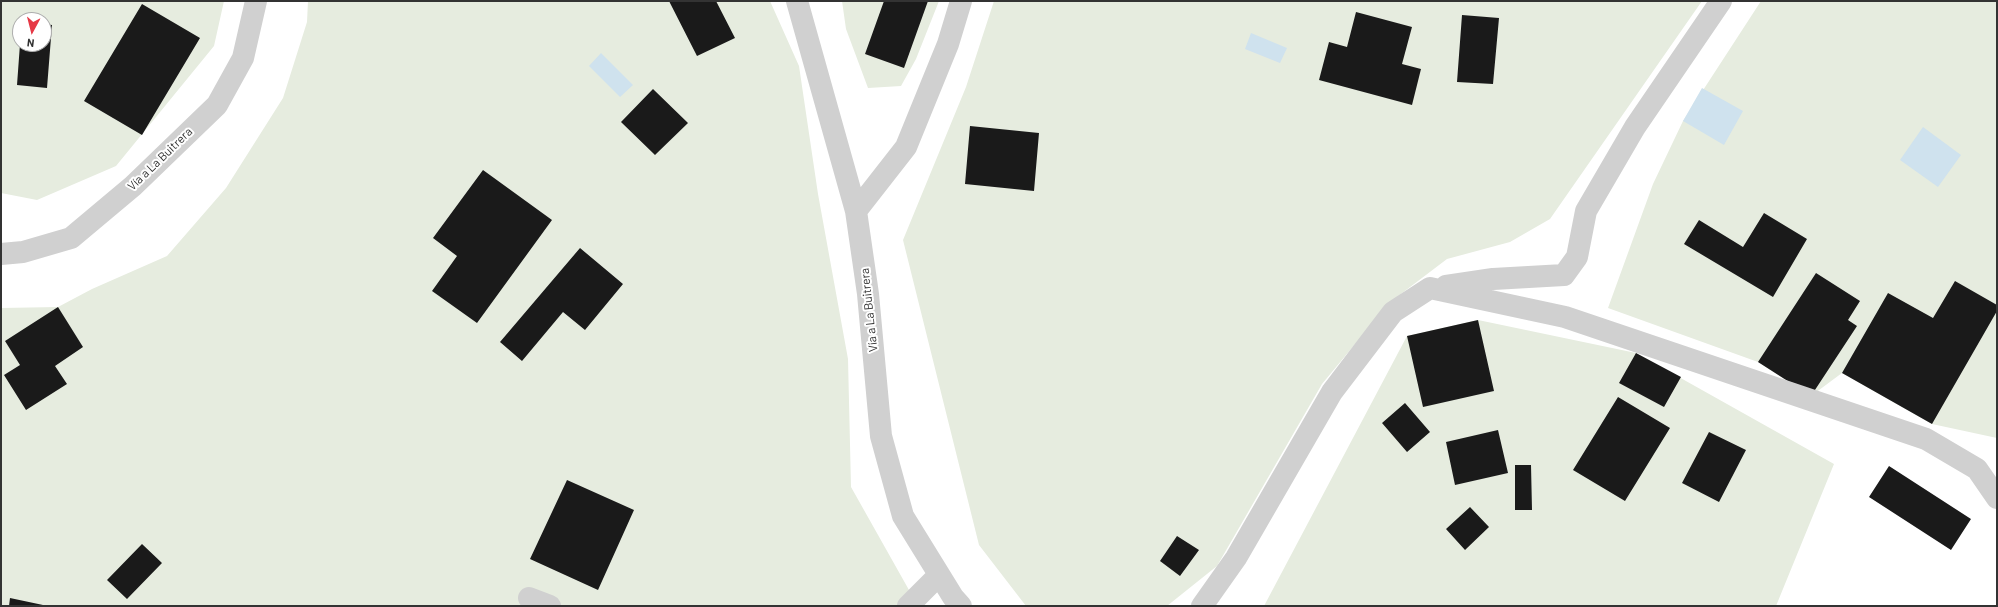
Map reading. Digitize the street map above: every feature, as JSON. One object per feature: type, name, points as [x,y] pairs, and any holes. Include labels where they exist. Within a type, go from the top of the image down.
[{"type":"street","name":"Vía a La Buitrera","points":[[1,254],[23,252],[71,238],[133,186],[216,105],[243,58],[256,1]]},
{"type":"street","name":"Vía a La Buitrera","points":[[797,1],[856,211],[868,294],[881,436],[903,516],[953,597],[961,606]]},
{"type":"street","points":[[856,211],[906,147],[948,44],[961,1]]},
{"type":"street","points":[[1202,606],[1236,558],[1332,392],[1393,312],[1430,288],[1493,279],[1564,275],[1577,257],[1586,211],[1635,127],[1721,1]]},
{"type":"street","points":[[1430,288],[1565,317],[1926,439],[1978,469],[1997,498]]},
{"type":"street","points":[[908,606],[939,575]]},
{"type":"street","points":[[529,598],[550,606]]},
{"type":"shaded area","points":[[1,1],[224,1],[214,46],[116,166],[37,200],[1,193]]},
{"type":"shaded area","points":[[308,1],[770,1],[799,66],[818,194],[848,359],[851,487],[918,606],[1,606],[1,308],[58,307],[92,289],[167,256],[226,188],[283,98],[307,22]]},
{"type":"shaded area","points":[[842,1],[939,1],[916,59],[901,86],[868,88],[846,29]]},
{"type":"shaded area","points":[[994,1],[1702,1],[1550,219],[1510,242],[1447,259],[1389,303],[1322,384],[1217,566],[1167,606],[1026,606],[979,545],[903,240],[966,87]]},
{"type":"shaded area","points":[[1761,1],[1997,1],[1997,438],[1932,424],[1842,373],[1811,396],[1758,362],[1608,308],[1653,184],[1683,121]]},
{"type":"shaded area","points":[[1478,320],[1636,353],[1834,464],[1776,606],[1264,606],[1407,336]]},
{"type":"water","points":[[1251,33],[1287,48],[1280,63],[1245,49]]},
{"type":"water","points":[[601,53],[633,85],[620,97],[589,66]]},
{"type":"water","points":[[1702,88],[1743,111],[1724,145],[1683,121]]},
{"type":"water","points":[[1923,127],[1961,155],[1938,187],[1900,160]]},
{"type":"building","points":[[669,1],[716,1],[735,38],[697,56]]},
{"type":"building","points":[[884,1],[928,1],[904,68],[865,54]]},
{"type":"building","points":[[142,4],[200,38],[142,135],[84,101]]},
{"type":"building","points":[[1356,12],[1412,27],[1402,64],[1421,69],[1412,105],[1319,80],[1329,42],[1347,47]]},
{"type":"building","points":[[1462,15],[1499,18],[1493,84],[1457,82]]},
{"type":"building","points":[[19,52],[50,52],[47,88],[17,85]]},
{"type":"building","points":[[653,89],[688,123],[655,155],[621,122]]},
{"type":"building","points":[[970,126],[1039,133],[1034,191],[965,184]]},
{"type":"building","points":[[483,170],[552,220],[477,323],[432,291],[457,256],[433,238]]},
{"type":"building","points":[[1764,213],[1807,239],[1773,297],[1684,244],[1699,220],[1743,247]]},
{"type":"building","points":[[580,248],[623,284],[585,330],[563,312],[522,361],[500,342]]},
{"type":"building","points":[[1816,273],[1860,301],[1848,320],[1857,326],[1811,396],[1758,362]]},
{"type":"building","points":[[1955,281],[1997,305],[1997,311],[1932,424],[1842,373],[1888,293],[1933,318]]},
{"type":"building","points":[[58,307],[83,347],[55,366],[67,384],[26,410],[4,375],[20,365],[5,341]]},
{"type":"building","points":[[1478,320],[1494,391],[1423,407],[1407,336]]},
{"type":"building","points":[[1636,353],[1681,377],[1664,407],[1619,383]]},
{"type":"building","points":[[1618,397],[1670,428],[1625,501],[1573,470]]},
{"type":"building","points":[[1405,403],[1430,432],[1407,452],[1382,423]]},
{"type":"building","points":[[1498,430],[1508,473],[1455,485],[1446,442]]},
{"type":"building","points":[[1709,432],[1746,450],[1719,502],[1682,483]]},
{"type":"building","points":[[1515,465],[1531,465],[1532,510],[1515,510]]},
{"type":"building","points":[[1889,466],[1971,519],[1951,550],[1869,497]]},
{"type":"building","points":[[567,480],[634,510],[598,590],[530,559]]},
{"type":"building","points":[[1470,507],[1489,527],[1465,550],[1446,529]]},
{"type":"building","points":[[1177,536],[1199,550],[1180,576],[1160,561]]},
{"type":"building","points":[[142,544],[162,563],[127,599],[107,580]]},
{"type":"building","points":[[10,598],[43,605],[43,606],[9,606]]}]
